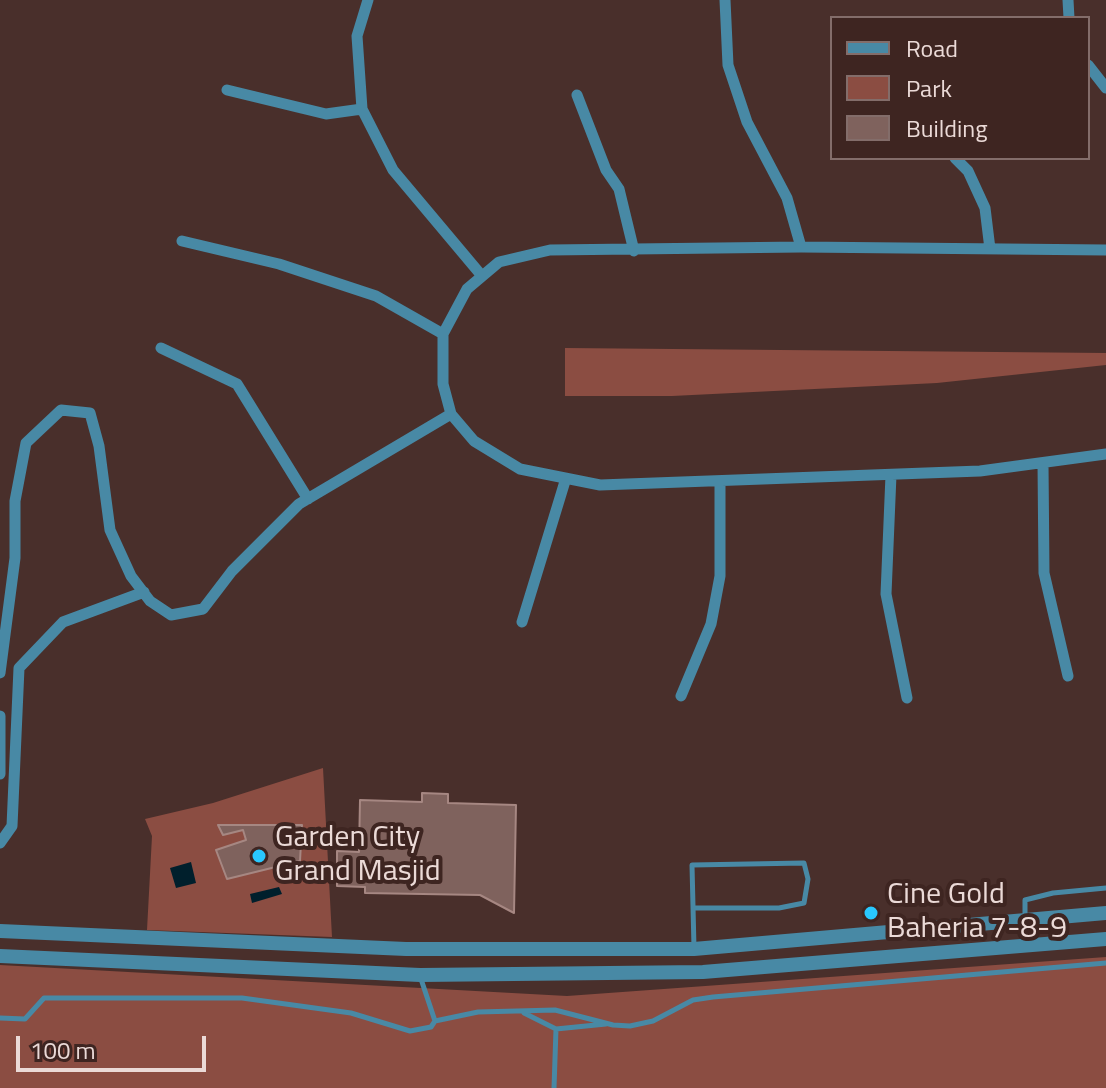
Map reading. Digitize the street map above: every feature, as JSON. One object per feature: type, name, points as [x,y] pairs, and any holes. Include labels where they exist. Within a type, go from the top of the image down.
[{"type":"street","points":[[368,0],[357,36],[362,109],[393,170],[482,276]]},
{"type":"street","points":[[725,0],[728,65],[747,122],[787,198],[801,247]]},
{"type":"street","points":[[1090,68],[1106,88]]},
{"type":"street","points":[[227,90],[326,114],[362,109]]},
{"type":"street","points":[[577,95],[606,170],[619,189],[634,251]]},
{"type":"street","points":[[957,160],[968,171],[985,208],[990,249]]},
{"type":"street","points":[[182,241],[279,264],[376,296],[443,334]]},
{"type":"street","points":[[1106,250],[801,247],[550,250],[499,262],[467,289],[443,334],[443,384],[451,414],[474,441],[520,469],[600,485],[980,471],[1106,454]]},
{"type":"street","points":[[161,348],[237,384],[308,499]]},
{"type":"street","points":[[0,673],[15,558],[15,501],[26,443],[61,410],[90,413],[99,446],[110,530],[131,576],[171,615],[203,609],[232,571],[308,499],[451,414]]},
{"type":"street","points":[[1043,463],[1044,573],[1068,676]]},
{"type":"street","points":[[891,475],[886,594],[907,698]]},
{"type":"street","points":[[522,622],[566,478]]},
{"type":"street","points":[[681,696],[711,624],[720,576],[720,481]]},
{"type":"street","points":[[0,843],[12,826],[19,668],[63,622],[144,592]]},
{"type":"street","points":[[0,716],[0,774]]},
{"type":"street","points":[[0,931],[406,949],[694,949],[1106,913]]},
{"type":"street","points":[[0,956],[420,975],[703,972],[1106,939]]},
{"type":"street","points":[[791,941],[795,965]]},
{"type":"lane","points":[[694,908],[779,908],[804,903],[808,879],[804,863],[692,865],[694,949]]},
{"type":"lane","points":[[1024,921],[1025,900],[1053,893],[1106,888]]},
{"type":"lane","points":[[522,1012],[556,1029],[607,1024],[630,1026],[653,1021],[693,1000],[713,997],[1106,963]]},
{"type":"lane","points":[[420,975],[435,1021]]},
{"type":"lane","points":[[0,1018],[25,1019],[44,998],[242,998],[351,1013],[410,1031],[431,1027],[435,1021],[478,1012],[573,1012],[607,1024]]},
{"type":"lane","points":[[554,1088],[556,1029]]},
{"type":"green space","points":[[565,348],[1106,353],[1106,365],[937,383],[672,396],[565,396]]},
{"type":"green space","points":[[323,768],[332,937],[147,930],[152,836],[145,819],[213,803]]},
{"type":"green space","points":[[1106,957],[1106,1088],[0,1088],[0,965],[567,996]]},
{"type":"water","points":[[191,862],[196,883],[176,888],[170,868]]},
{"type":"water","points":[[279,887],[282,894],[252,903],[250,894]]},
{"type":"building","points":[[422,793],[448,794],[448,803],[516,805],[514,913],[480,895],[365,893],[365,887],[337,886],[337,851],[359,852],[360,800],[422,802]]},
{"type":"building","name":"Garden City Grand Masjid","points":[[218,825],[302,825],[300,861],[227,879],[216,850],[246,840],[243,830],[223,835]]},
{"type":"place","name":"Garden City Grand Masjid","points":[[259,856]]},
{"type":"place","name":"Cine Gold Baheria 7-8-9","points":[[871,913]]}]
